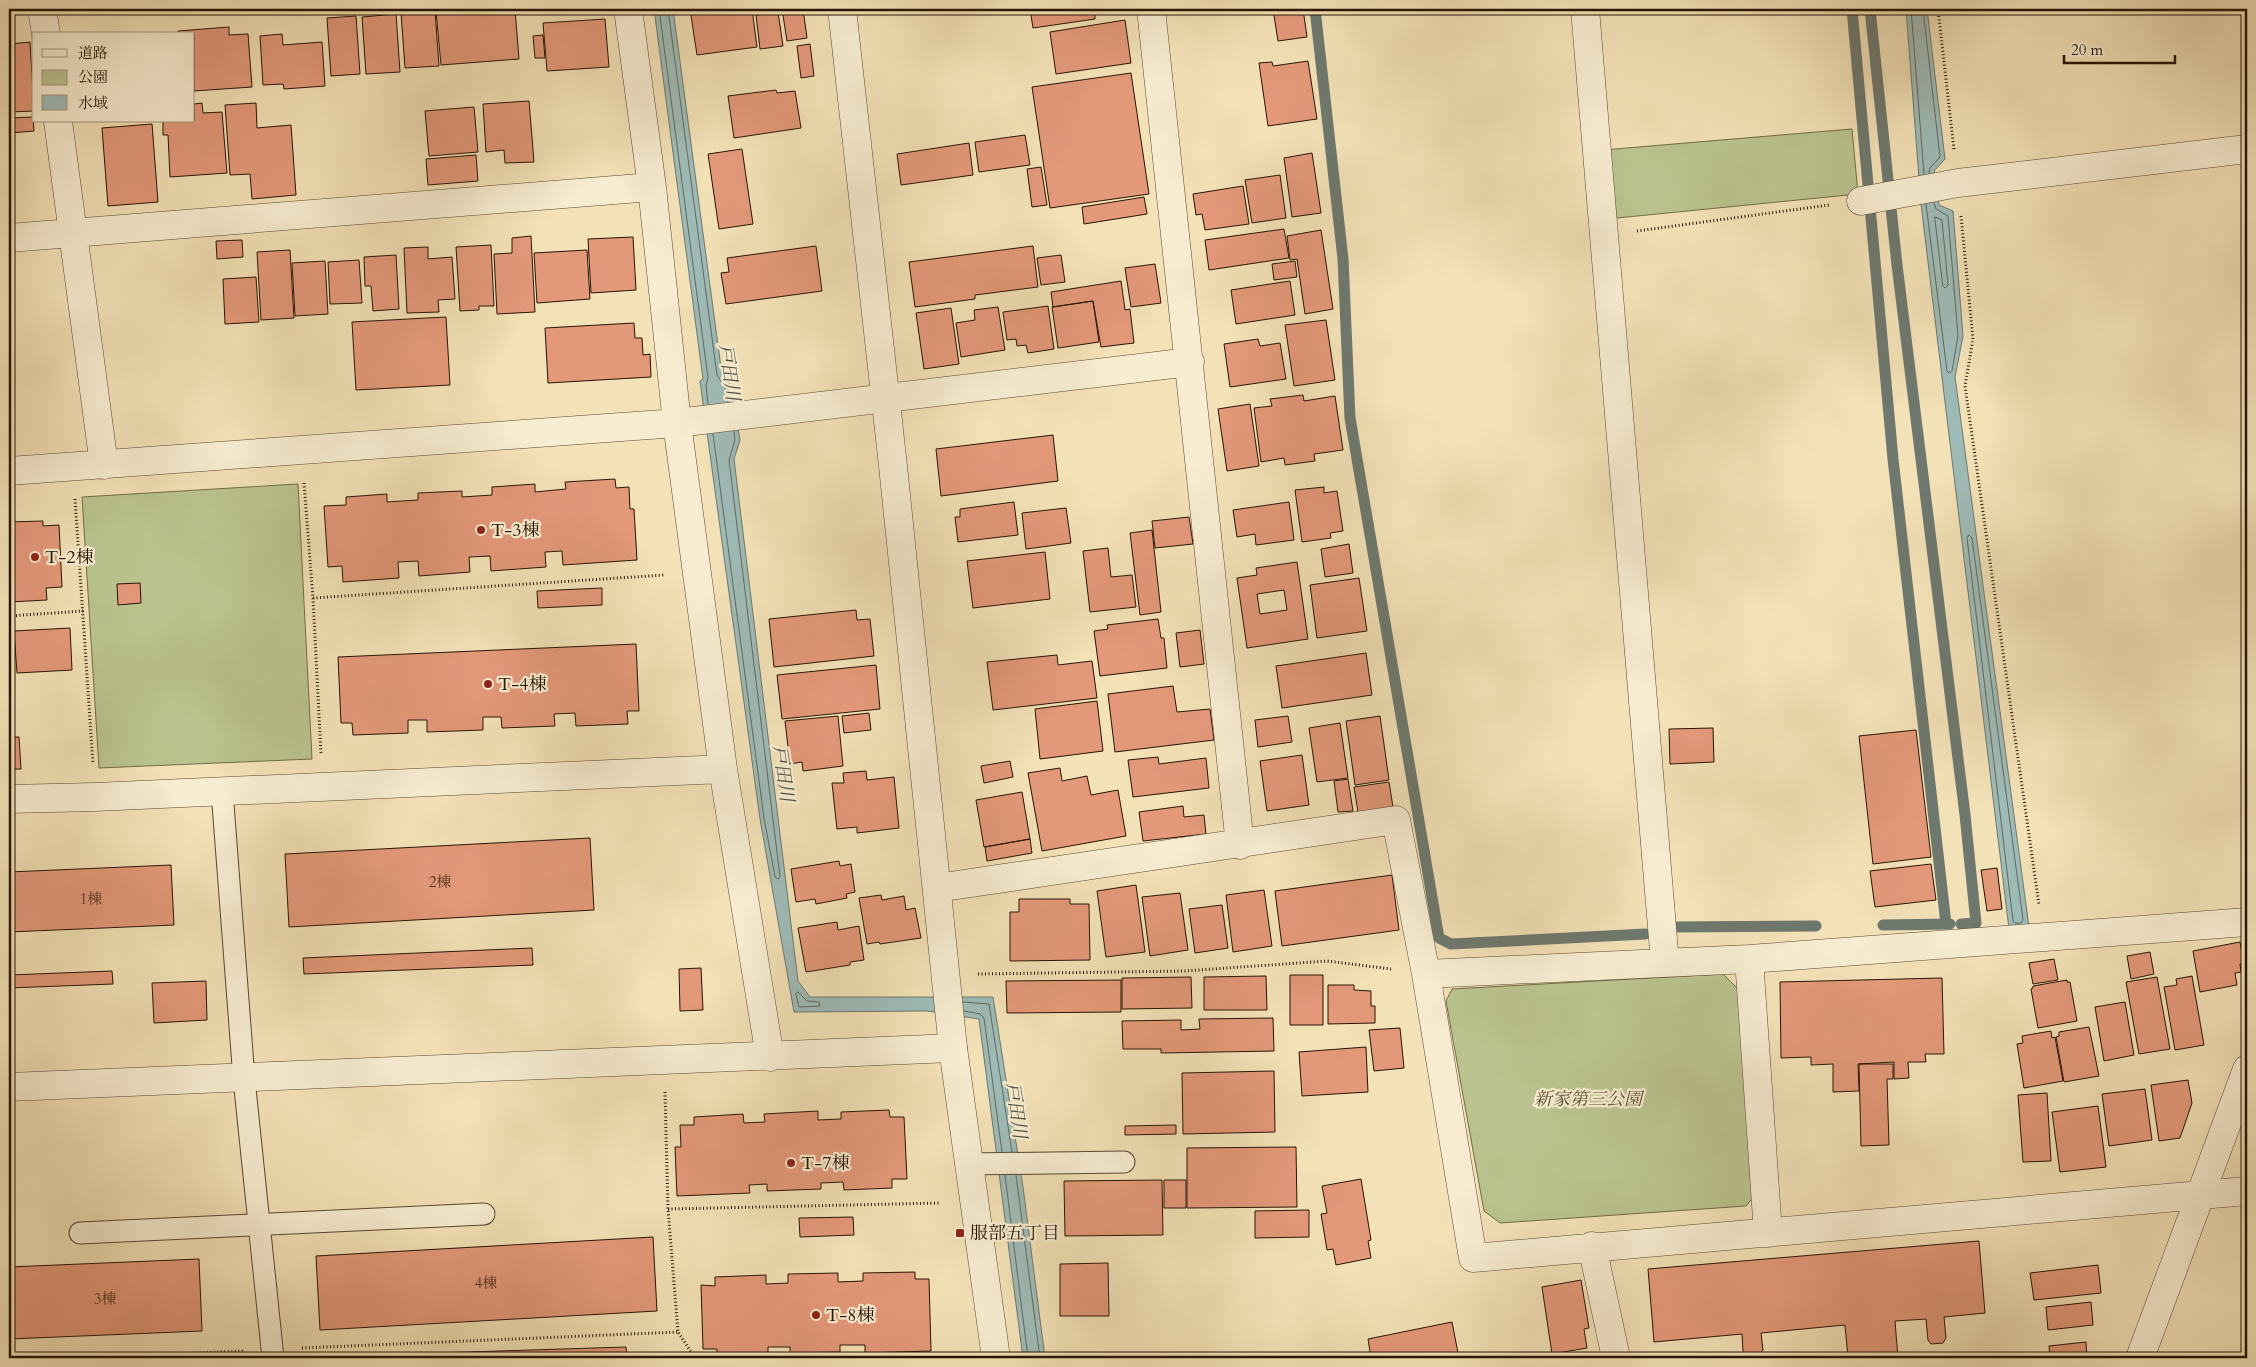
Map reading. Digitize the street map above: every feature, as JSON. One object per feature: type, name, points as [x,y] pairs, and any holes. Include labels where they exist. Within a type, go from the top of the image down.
[{"type":"street","points":[[42,9],[46,32]]},
{"type":"street","points":[[628,9],[652,187],[689,421],[723,769],[770,1057]]},
{"type":"street","points":[[842,9],[952,1040],[982,1164],[996,1358]]},
{"type":"street","points":[[1151,9],[1240,845]]},
{"type":"street","points":[[1585,9],[1664,963]]},
{"type":"street","points":[[58,122],[104,465]]},
{"type":"street","points":[[1861,200],[1958,183],[2247,149]]},
{"type":"street","points":[[9,238],[652,187]]},
{"type":"street","points":[[9,471],[689,421],[1190,362]]},
{"type":"street","points":[[9,799],[723,769]]},
{"type":"street","points":[[937,888],[1240,845],[1396,820],[1426,974],[1472,1258],[1592,1246],[1768,1233],[2247,1191]]},
{"type":"street","points":[[1426,974],[1749,959],[2247,922]]},
{"type":"street","points":[[1749,959],[1768,1233]]},
{"type":"street","points":[[9,1087],[770,1057],[952,1040]]},
{"type":"street","points":[[2140,1358],[2247,1069]]},
{"type":"street","points":[[1592,1246],[1616,1358]]},
{"type":"lane","points":[[222,791],[244,1078],[272,1354]]},
{"type":"lane","points":[[982,1164],[1124,1162]]},
{"type":"lane","points":[[80,1233],[484,1214]]},
{"type":"path","points":[[1938,9],[1958,183],[1973,339],[1965,386],[2043,937]]},
{"type":"path","points":[[1604,236],[1861,200]]},
{"type":"path","points":[[303,475],[313,598],[322,757]]},
{"type":"path","points":[[74,490],[94,766]]},
{"type":"path","points":[[313,598],[668,574]]},
{"type":"path","points":[[9,616],[84,611]]},
{"type":"path","points":[[946,980],[1185,971],[1327,960],[1426,974]]},
{"type":"path","points":[[665,1091],[668,1209],[678,1332],[695,1358]]},
{"type":"path","points":[[668,1209],[950,1202]]},
{"type":"path","points":[[81,1358],[272,1354],[678,1332]]},
{"type":"green space","points":[[1852,129],[1858,194],[1617,218],[1607,209],[1603,150]]},
{"type":"green space","points":[[298,484],[312,759],[99,768],[82,497]]},
{"type":"green space","name":"新家第三公園","points":[[1723,974],[1738,989],[1755,1195],[1746,1206],[1500,1223],[1484,1211],[1446,1001],[1452,989]]},
{"type":"water","points":[[654,9],[673,9],[722,375],[730,384],[740,440],[734,459],[798,981],[810,997],[993,997],[1023,1187],[1045,1358],[1023,1358],[979,1019],[927,1011],[794,1012],[760,819],[700,381],[703,379]]},
{"type":"water","points":[[1906,9],[1927,9],[1945,159],[1934,171],[1939,205],[1953,211],[1963,336],[1955,377],[2029,927],[2009,929],[1921,204]]},
{"type":"building","points":[[515,9],[519,59],[441,65],[436,11]]},
{"type":"building","points":[[690,9],[752,9],[757,47],[697,55]]},
{"type":"building","points":[[782,9],[803,9],[807,38],[787,41]]},
{"type":"building","points":[[1030,9],[1103,9],[1103,11],[1095,12],[1095,19],[1033,28]]},
{"type":"building","points":[[1273,9],[1303,9],[1307,37],[1278,41]]},
{"type":"building","points":[[435,11],[439,66],[405,68],[401,13]]},
{"type":"building","points":[[778,12],[783,46],[760,49],[756,15]]},
{"type":"building","points":[[396,14],[400,72],[366,74],[362,17]]},
{"type":"building","points":[[356,16],[360,74],[331,76],[327,18]]},
{"type":"building","points":[[605,19],[609,67],[547,71],[543,23]]},
{"type":"building","points":[[1125,20],[1131,63],[1056,74],[1050,32]]},
{"type":"building","points":[[229,27],[229,35],[248,34],[252,87],[195,91],[195,32],[178,31]]},
{"type":"building","points":[[282,34],[283,45],[322,42],[325,86],[284,89],[283,84],[263,85],[260,36]]},
{"type":"building","points":[[543,35],[545,58],[535,58],[533,36]]},
{"type":"building","points":[[30,42],[32,111],[9,112],[9,44]]},
{"type":"building","points":[[810,44],[814,76],[801,78],[797,46]]},
{"type":"building","points":[[1308,61],[1317,119],[1268,126],[1259,63],[1272,62],[1273,66]]},
{"type":"building","points":[[1131,73],[1149,194],[1050,208],[1032,87]]},
{"type":"building","points":[[776,90],[777,93],[795,91],[801,128],[734,138],[728,96]]},
{"type":"building","points":[[529,101],[534,162],[505,163],[504,150],[486,152],[483,104]]},
{"type":"building","points":[[202,103],[203,113],[222,112],[227,173],[170,177],[168,135],[163,135],[163,122],[195,122],[195,104]]},
{"type":"building","points":[[256,103],[257,128],[291,125],[296,195],[252,199],[250,174],[230,175],[225,105]]},
{"type":"building","points":[[474,107],[478,152],[429,156],[425,111]]},
{"type":"building","points":[[32,117],[34,131],[9,133],[9,118]]},
{"type":"building","points":[[152,124],[158,202],[108,206],[102,128]]},
{"type":"building","points":[[1025,135],[1030,165],[979,172],[975,142]]},
{"type":"building","points":[[969,143],[973,175],[901,185],[897,154]]},
{"type":"building","points":[[742,149],[753,224],[719,229],[708,154]]},
{"type":"building","points":[[1312,153],[1321,213],[1292,217],[1284,158]]},
{"type":"building","points":[[476,155],[478,181],[428,185],[426,159]]},
{"type":"building","points":[[1041,167],[1047,205],[1032,207],[1027,169]]},
{"type":"building","points":[[1280,175],[1286,218],[1252,223],[1245,180]]},
{"type":"building","points":[[1243,186],[1249,224],[1205,230],[1202,214],[1196,215],[1193,194]]},
{"type":"building","points":[[1144,197],[1147,214],[1084,224],[1082,207]]},
{"type":"building","points":[[1284,229],[1289,258],[1209,270],[1205,240]]},
{"type":"building","points":[[1321,230],[1333,309],[1305,314],[1297,259],[1290,260],[1287,236]]},
{"type":"building","points":[[531,236],[535,312],[497,314],[494,254],[512,253],[512,238]]},
{"type":"building","points":[[633,237],[636,290],[591,293],[588,239]]},
{"type":"building","points":[[242,240],[243,257],[217,259],[216,241]]},
{"type":"building","points":[[491,245],[494,306],[479,306],[479,310],[460,311],[456,247]]},
{"type":"building","points":[[816,246],[822,291],[726,304],[721,273],[729,272],[727,258]]},
{"type":"building","points":[[1033,246],[1038,287],[975,295],[975,299],[915,307],[909,262]]},
{"type":"building","points":[[428,247],[428,259],[452,257],[455,299],[438,300],[439,312],[407,313],[404,248]]},
{"type":"building","points":[[290,250],[294,318],[261,320],[257,252]]},
{"type":"building","points":[[587,250],[590,299],[537,303],[534,253]]},
{"type":"building","points":[[396,255],[399,309],[373,311],[371,286],[365,286],[364,257]]},
{"type":"building","points":[[1061,255],[1065,282],[1041,285],[1037,258]]},
{"type":"building","points":[[359,260],[362,303],[330,304],[328,262]]},
{"type":"building","points":[[325,261],[328,314],[295,316],[292,263]]},
{"type":"building","points":[[1295,261],[1297,277],[1274,280],[1272,264]]},
{"type":"building","points":[[1155,264],[1161,303],[1131,307],[1125,268]]},
{"type":"building","points":[[256,277],[259,322],[225,324],[223,279]]},
{"type":"building","points":[[1121,281],[1125,310],[1130,309],[1134,343],[1101,347],[1093,301],[1053,307],[1051,292]]},
{"type":"building","points":[[1290,281],[1295,315],[1236,324],[1231,290]]},
{"type":"building","points":[[1093,301],[1099,342],[1058,348],[1052,307]]},
{"type":"building","points":[[1048,306],[1054,349],[1028,353],[1026,345],[1017,346],[1016,339],[1007,340],[1003,312]]},
{"type":"building","points":[[998,307],[1005,350],[961,357],[956,323],[975,320],[974,310]]},
{"type":"building","points":[[951,308],[959,364],[924,369],[916,313]]},
{"type":"building","points":[[446,317],[450,385],[356,390],[352,322]]},
{"type":"building","points":[[1326,320],[1335,380],[1294,386],[1285,325]]},
{"type":"building","points":[[634,323],[635,338],[642,338],[643,355],[650,354],[651,377],[548,383],[545,328]]},
{"type":"building","points":[[1258,339],[1260,346],[1280,343],[1286,379],[1230,387],[1224,344]]},
{"type":"building","points":[[1303,395],[1304,401],[1335,396],[1343,450],[1314,454],[1315,461],[1285,465],[1284,458],[1261,462],[1254,408],[1272,406],[1270,399]]},
{"type":"building","points":[[1250,404],[1259,466],[1227,471],[1218,409]]},
{"type":"building","points":[[1053,435],[1058,481],[941,496],[936,449]]},
{"type":"building","name":"T-3棟","points":[[615,479],[616,488],[629,487],[630,509],[634,509],[637,560],[563,565],[562,551],[545,552],[546,567],[491,571],[490,556],[469,557],[470,572],[419,576],[418,561],[398,562],[399,578],[343,582],[342,566],[328,567],[324,506],[346,505],[346,497],[387,494],[387,502],[418,500],[418,493],[462,491],[462,497],[492,495],[492,487],[535,484],[535,492],[566,489],[565,482]]},
{"type":"building","points":[[1324,487],[1324,493],[1337,491],[1343,531],[1330,533],[1331,538],[1302,542],[1295,490]]},
{"type":"building","points":[[1014,502],[1018,535],[958,542],[955,517],[960,517],[960,509]]},
{"type":"building","points":[[1289,502],[1294,540],[1256,545],[1255,534],[1237,537],[1233,510]]},
{"type":"building","points":[[1066,508],[1071,543],[1026,549],[1022,513]]},
{"type":"building","points":[[1189,517],[1193,544],[1155,548],[1152,521]]},
{"type":"building","name":"T-2棟","points":[[43,521],[43,526],[59,525],[62,587],[46,588],[47,600],[9,602],[9,522]]},
{"type":"building","points":[[1152,530],[1161,612],[1140,615],[1130,533]]},
{"type":"building","points":[[1349,544],[1353,573],[1325,577],[1321,549]]},
{"type":"building","points":[[1108,548],[1111,577],[1132,575],[1136,607],[1090,612],[1083,551]]},
{"type":"building","points":[[1045,552],[1050,599],[973,608],[967,561]]},
{"type":"building","points":[[1297,562],[1308,639],[1247,648],[1237,578],[1257,575],[1256,568]],"holes":[[[1284,590],[1287,610],[1260,614],[1257,594]]]},
{"type":"building","points":[[1359,578],[1367,631],[1317,638],[1310,585]]},
{"type":"building","points":[[140,583],[141,603],[118,605],[117,584]]},
{"type":"building","points":[[602,588],[602,605],[538,608],[537,591]]},
{"type":"building","points":[[856,610],[857,620],[870,619],[874,656],[774,667],[769,619]]},
{"type":"building","points":[[1158,619],[1161,638],[1164,638],[1167,668],[1100,676],[1094,631],[1108,629],[1107,625]]},
{"type":"building","points":[[70,628],[72,670],[17,673],[14,631]]},
{"type":"building","points":[[1200,630],[1204,664],[1180,667],[1176,633]]},
{"type":"building","name":"T-4棟","points":[[636,644],[639,711],[627,711],[628,724],[576,726],[575,713],[554,714],[555,726],[502,728],[501,717],[483,717],[483,730],[427,732],[427,720],[408,720],[408,733],[353,735],[352,723],[341,723],[338,657]]},
{"type":"building","points":[[1366,653],[1372,695],[1282,708],[1276,666]]},
{"type":"building","points":[[1057,655],[1058,665],[1092,661],[1097,698],[993,710],[987,662]]},
{"type":"building","points":[[876,665],[880,709],[782,719],[777,675]]},
{"type":"building","points":[[1173,686],[1177,712],[1210,709],[1214,740],[1115,752],[1108,694]]},
{"type":"building","points":[[1097,701],[1103,751],[1040,759],[1035,709]]},
{"type":"building","points":[[869,713],[871,730],[844,733],[842,716]]},
{"type":"building","points":[[838,716],[843,766],[803,771],[802,762],[790,764],[785,721]]},
{"type":"building","points":[[1288,716],[1292,742],[1258,747],[1255,720]]},
{"type":"building","points":[[1380,716],[1389,780],[1355,785],[1346,721]]},
{"type":"building","points":[[1340,723],[1348,778],[1317,782],[1309,728]]},
{"type":"building","points":[[1713,728],[1714,762],[1670,764],[1669,729]]},
{"type":"building","points":[[1916,730],[1931,857],[1873,864],[1859,736]]},
{"type":"building","points":[[9,737],[19,737],[21,769],[9,769]]},
{"type":"building","points":[[1302,755],[1309,805],[1267,811],[1260,761]]},
{"type":"building","points":[[1158,757],[1159,764],[1206,758],[1209,788],[1133,797],[1128,760]]},
{"type":"building","points":[[1010,761],[1013,777],[984,783],[981,766]]},
{"type":"building","points":[[1060,768],[1062,781],[1087,776],[1091,795],[1118,790],[1126,836],[1042,851],[1028,773]]},
{"type":"building","points":[[866,771],[867,780],[894,777],[899,828],[857,833],[857,827],[837,829],[832,783],[844,783],[843,773]]},
{"type":"building","points":[[1348,779],[1353,811],[1338,812],[1334,781]]},
{"type":"building","points":[[1389,782],[1393,807],[1358,812],[1354,787]]},
{"type":"building","points":[[1022,792],[1030,839],[984,847],[976,800]]},
{"type":"building","points":[[1183,806],[1184,817],[1204,815],[1206,834],[1143,841],[1139,812]]},
{"type":"building","points":[[590,838],[594,910],[289,927],[285,854]]},
{"type":"building","points":[[1030,839],[1032,853],[987,861],[985,847]]},
{"type":"building","points":[[839,861],[840,866],[851,864],[855,892],[846,894],[847,898],[816,904],[815,899],[796,902],[791,869]]},
{"type":"building","points":[[1931,864],[1936,900],[1875,907],[1870,871]]},
{"type":"building","points":[[171,865],[174,925],[9,932],[9,872]]},
{"type":"building","points":[[1997,868],[2002,909],[1987,911],[1981,870]]},
{"type":"building","points":[[1392,875],[1399,930],[1282,946],[1275,891]]},
{"type":"building","points":[[1136,885],[1145,952],[1106,957],[1097,891]]},
{"type":"building","points":[[1264,890],[1272,946],[1233,952],[1226,895]]},
{"type":"building","points":[[1180,893],[1188,950],[1150,956],[1142,897]]},
{"type":"building","points":[[881,895],[882,900],[904,896],[906,910],[915,908],[921,938],[867,944],[859,898]]},
{"type":"building","points":[[1019,899],[1070,899],[1070,904],[1089,904],[1090,960],[1010,961],[1010,912],[1019,912]]},
{"type":"building","points":[[1222,905],[1228,948],[1195,953],[1189,909]]},
{"type":"building","points":[[837,922],[838,930],[859,926],[864,960],[850,962],[850,965],[806,972],[798,928]]},
{"type":"building","points":[[2240,942],[2244,964],[2240,964],[2241,972],[2235,973],[2237,985],[2200,992],[2193,951]]},
{"type":"building","points":[[532,948],[533,965],[304,974],[303,958]]},
{"type":"building","points":[[2150,952],[2154,974],[2131,979],[2127,956]]},
{"type":"building","points":[[2054,959],[2058,980],[2033,984],[2029,963]]},
{"type":"building","points":[[701,968],[703,1010],[680,1011],[679,969]]},
{"type":"building","points":[[112,971],[113,984],[9,988],[9,975]]},
{"type":"building","points":[[1290,975],[1323,975],[1323,1025],[1290,1025]]},
{"type":"building","points":[[1266,976],[1267,1010],[1204,1010],[1204,977]]},
{"type":"building","points":[[2192,976],[2204,1045],[2175,1050],[2164,987],[2177,985],[2176,979]]},
{"type":"building","points":[[1191,977],[1192,1008],[1122,1009],[1122,978]]},
{"type":"building","points":[[2157,977],[2170,1049],[2139,1054],[2126,982]]},
{"type":"building","points":[[1942,978],[1944,1054],[1925,1054],[1926,1062],[1908,1062],[1909,1078],[1894,1079],[1894,1062],[1858,1064],[1859,1091],[1833,1092],[1833,1064],[1811,1065],[1811,1057],[1781,1058],[1780,982]]},
{"type":"building","points":[[1121,980],[1121,1012],[1007,1013],[1006,981]]},
{"type":"building","points":[[2067,980],[2067,982],[2070,982],[2077,1021],[2038,1028],[2031,989],[2033,986]]},
{"type":"building","points":[[206,981],[207,1020],[154,1023],[152,983]]},
{"type":"building","points":[[1328,985],[1354,985],[1354,990],[1371,991],[1371,1006],[1375,1006],[1375,1023],[1328,1024]]},
{"type":"building","points":[[2125,1002],[2134,1055],[2104,1061],[2095,1007]]},
{"type":"building","points":[[1273,1018],[1274,1051],[1161,1053],[1161,1049],[1123,1049],[1122,1021],[1181,1020],[1181,1030],[1200,1029],[1199,1019]]},
{"type":"building","points":[[2089,1027],[2099,1076],[2064,1082],[2056,1037],[2059,1036],[2059,1032]]},
{"type":"building","points":[[1400,1028],[1404,1068],[1374,1071],[1369,1030]]},
{"type":"building","points":[[2051,1031],[2052,1038],[2055,1037],[2063,1081],[2024,1088],[2017,1044],[2023,1043],[2022,1036]]},
{"type":"building","points":[[1366,1047],[1368,1092],[1302,1096],[1299,1052]]},
{"type":"building","points":[[1859,1064],[1893,1064],[1893,1079],[1887,1079],[1889,1145],[1861,1146]]},
{"type":"building","points":[[1274,1071],[1275,1132],[1183,1134],[1182,1073]]},
{"type":"building","points":[[2188,1080],[2192,1103],[2180,1138],[2159,1141],[2151,1085]]},
{"type":"building","points":[[2145,1089],[2152,1140],[2109,1146],[2102,1094]]},
{"type":"building","points":[[2047,1093],[2051,1161],[2023,1162],[2018,1095]]},
{"type":"building","points":[[2098,1106],[2106,1167],[2060,1172],[2052,1112]]},
{"type":"building","name":"T-7棟","points":[[889,1110],[890,1117],[904,1117],[907,1179],[892,1179],[892,1188],[844,1190],[843,1182],[821,1183],[821,1189],[767,1191],[767,1184],[749,1185],[750,1193],[677,1196],[675,1147],[681,1147],[680,1125],[694,1125],[694,1117],[743,1114],[744,1123],[765,1122],[764,1114],[818,1111],[818,1120],[841,1119],[841,1112]]},
{"type":"building","points":[[1176,1125],[1176,1134],[1125,1135],[1125,1126]]},
{"type":"building","points":[[1296,1147],[1297,1207],[1187,1208],[1187,1148]]},
{"type":"building","points":[[1361,1179],[1371,1240],[1368,1241],[1371,1258],[1336,1265],[1333,1249],[1327,1250],[1321,1214],[1327,1213],[1322,1186]]},
{"type":"building","points":[[1162,1180],[1163,1235],[1065,1236],[1064,1181]]},
{"type":"building","points":[[1164,1180],[1186,1180],[1186,1208],[1164,1208]]},
{"type":"building","points":[[1309,1210],[1309,1237],[1255,1238],[1255,1211]]},
{"type":"building","points":[[853,1217],[854,1235],[800,1237],[799,1218]]},
{"type":"building","points":[[653,1237],[657,1311],[320,1330],[316,1256]]},
{"type":"building","points":[[1979,1241],[1985,1313],[1944,1317],[1946,1338],[1943,1343],[1931,1344],[1928,1340],[1926,1319],[1895,1321],[1898,1358],[1848,1358],[1845,1325],[1761,1333],[1763,1350],[1758,1356],[1747,1357],[1743,1351],[1742,1334],[1654,1342],[1648,1269]]},
{"type":"building","points":[[199,1259],[202,1331],[9,1339],[9,1267]]},
{"type":"building","points":[[1108,1263],[1109,1316],[1060,1316],[1060,1264]]},
{"type":"building","points":[[2098,1265],[2101,1293],[2034,1300],[2030,1273]]},
{"type":"building","name":"T-8棟","points":[[915,1272],[915,1279],[929,1279],[931,1351],[865,1353],[865,1345],[840,1345],[840,1352],[790,1353],[790,1347],[768,1347],[768,1354],[717,1356],[717,1349],[703,1349],[701,1285],[715,1286],[715,1277],[766,1275],[766,1284],[788,1283],[788,1274],[838,1273],[838,1282],[863,1281],[863,1273]]},
{"type":"building","points":[[1581,1280],[1589,1328],[1584,1329],[1587,1348],[1552,1354],[1542,1287]]},
{"type":"building","points":[[2091,1302],[2093,1325],[2048,1330],[2046,1307]]},
{"type":"building","points":[[1452,1322],[1459,1358],[1371,1358],[1368,1339]]},
{"type":"building","points":[[2086,1342],[2087,1358],[2050,1358],[2049,1346]]},
{"type":"building","points":[[626,1347],[627,1358],[340,1358],[340,1356]]},
{"type":"building","points":[[1993,1355],[1993,1358],[1963,1357]]},
{"type":"waterway","points":[[1315,9],[1343,259],[1350,418],[1439,938],[1451,944],[1645,934]]},
{"type":"waterway","points":[[1852,9],[1893,459],[1946,924]]},
{"type":"waterway","points":[[1870,9],[1897,265],[1965,815],[1976,923],[1961,924]]},
{"type":"waterway","points":[[1883,925],[1950,924]]},
{"type":"waterway","points":[[1671,927],[1816,926]]},
{"type":"place","name":"T-3棟","points":[[481,530]]},
{"type":"place","name":"T-2棟","points":[[35,557]]},
{"type":"place","name":"T-4棟","points":[[488,684]]},
{"type":"place","name":"T-7棟","points":[[791,1163]]},
{"type":"place","name":"服部五丁目","points":[[960,1233]]},
{"type":"place","name":"T-8棟","points":[[816,1315]]},
{"type":"water label","name":"戸田川","points":[[730,372]]},
{"type":"water label","name":"戸田川","points":[[784,773]]},
{"type":"water label","name":"戸田川","points":[[1017,1110]]}]
